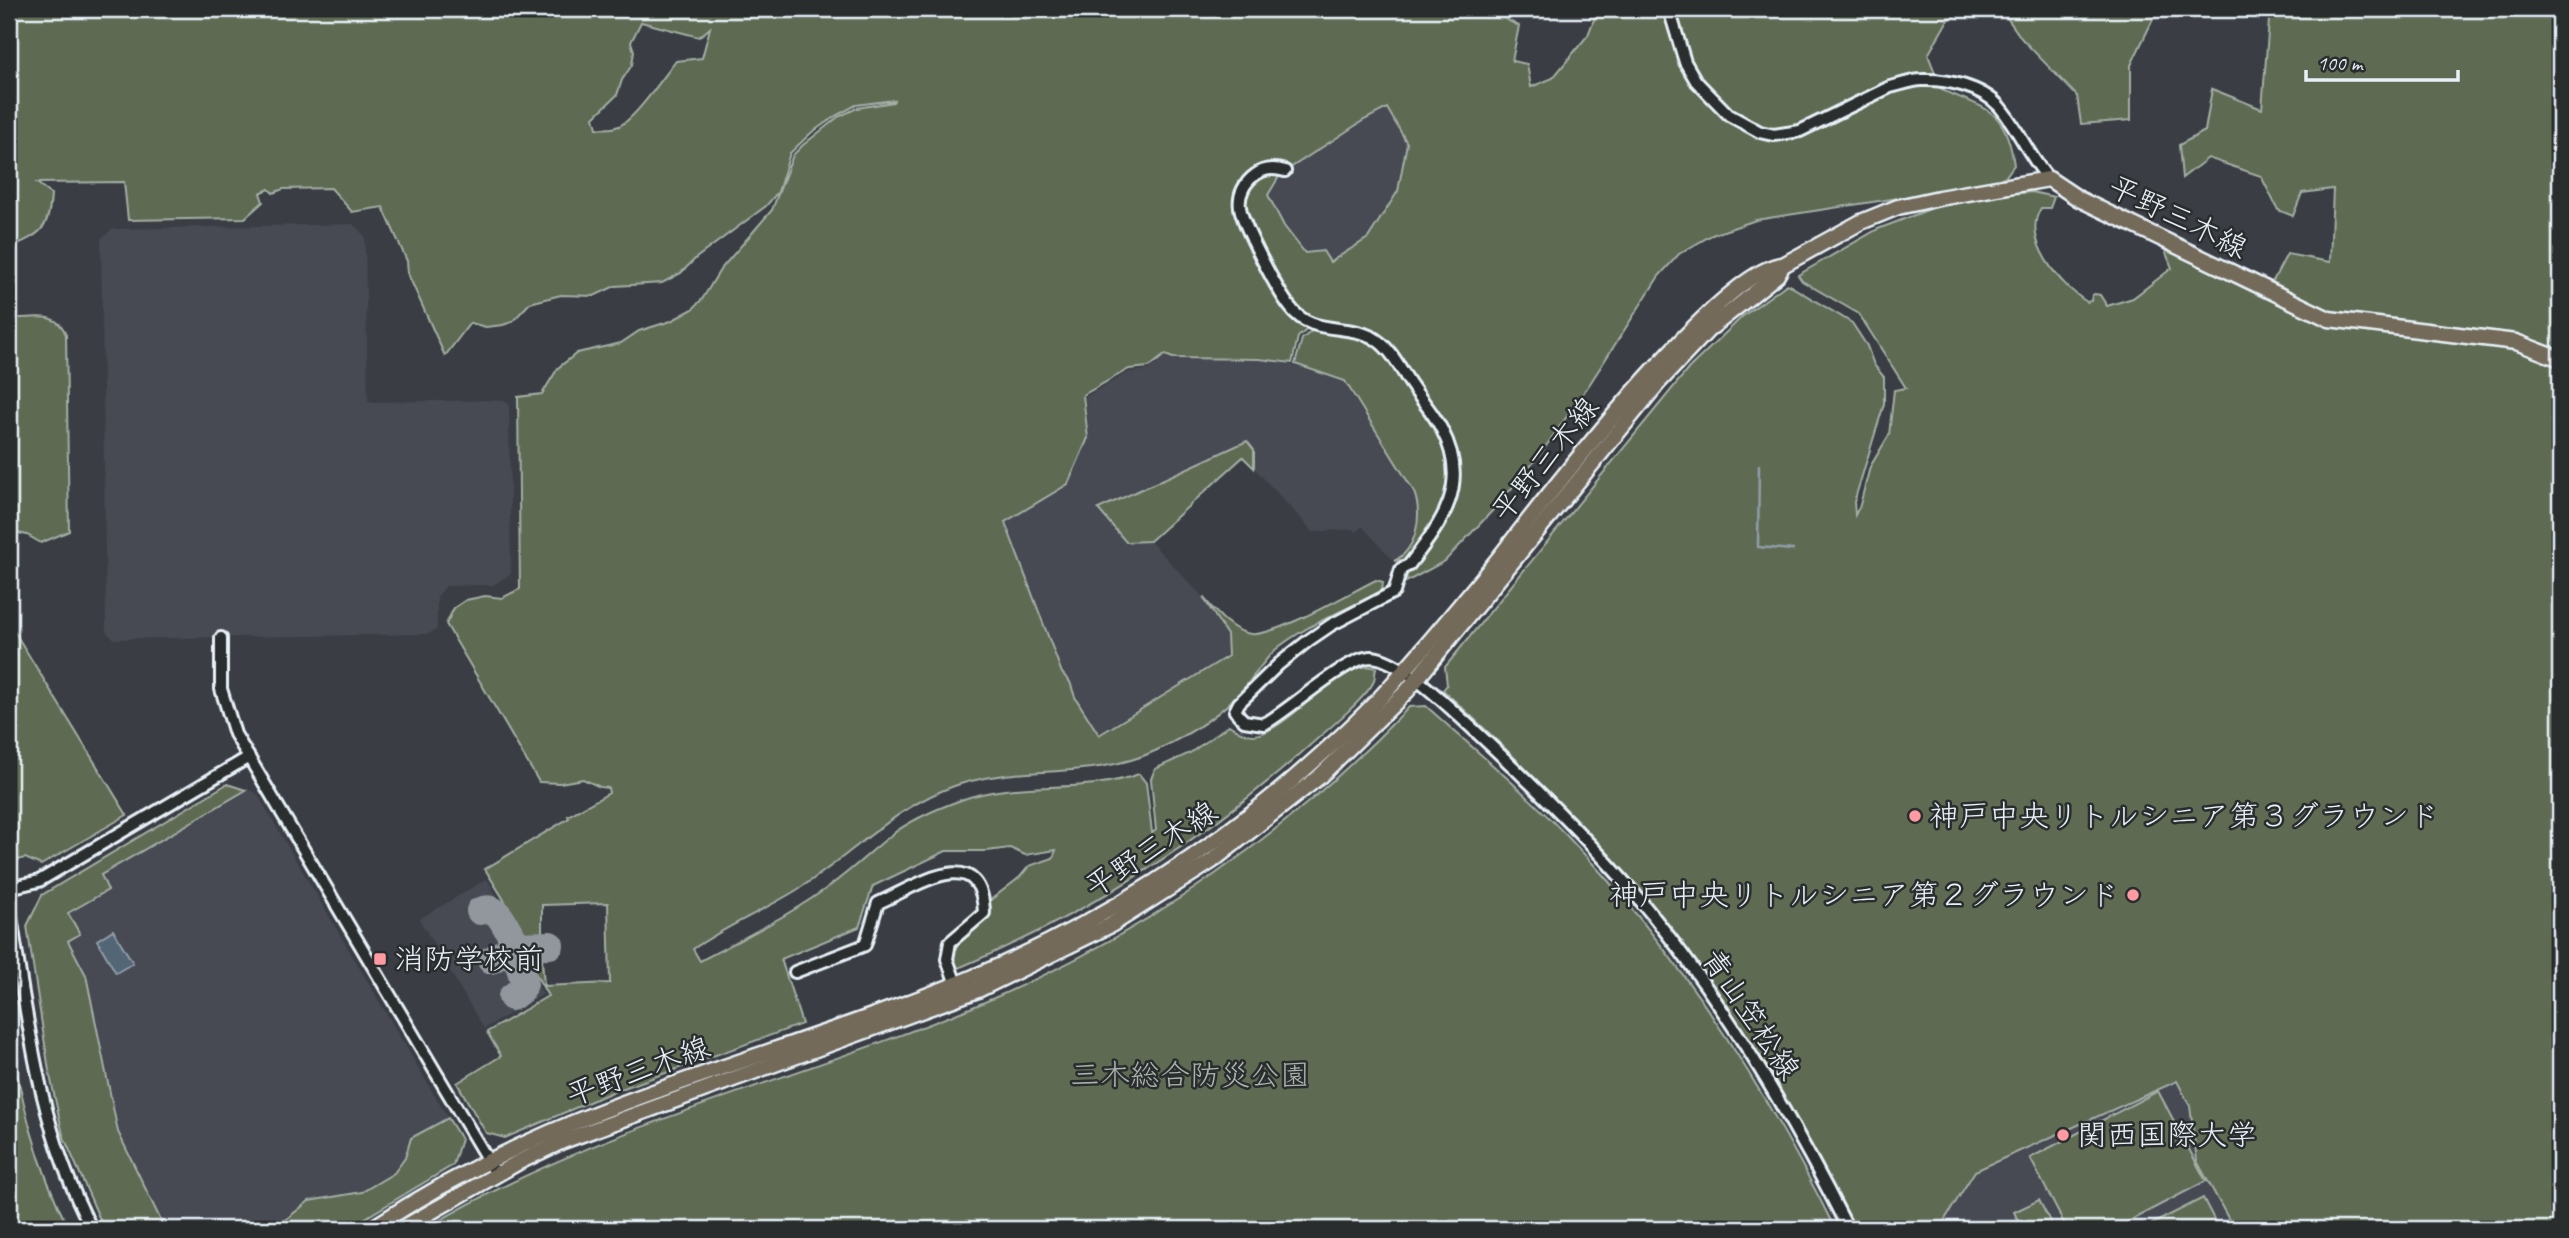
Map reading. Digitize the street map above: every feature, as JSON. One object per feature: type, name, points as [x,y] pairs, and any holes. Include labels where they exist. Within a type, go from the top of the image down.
[{"type":"main road","name":"平野三木線","points":[[401,1229],[496,1174],[575,1137],[969,994],[1030,967],[1111,925],[1198,871],[1287,804],[1347,751],[1665,375],[1718,321],[1777,275],[1783,265],[1861,222],[1898,207],[2049,179],[2079,199],[2329,318],[2516,342],[2560,359]]},
{"type":"main road","name":"平野三木線","points":[[371,1229],[489,1161],[596,1113],[956,984],[1026,954],[1081,926],[1138,893],[1203,850],[1262,805],[1410,676]]},
{"type":"street","points":[[1669,9],[1685,62],[1696,81],[1730,115],[1760,132],[1774,135],[1800,131],[1905,83],[1922,79],[1950,83],[1974,90],[1999,107],[2049,179]]},
{"type":"street","name":"青山笠松線","points":[[1285,171],[1272,169],[1254,175],[1244,186],[1240,199],[1245,221],[1278,289],[1290,308],[1304,321],[1321,328],[1359,332],[1382,343],[1436,419],[1452,459],[1455,479],[1450,502],[1422,548],[1409,565],[1401,569],[1394,592],[1331,625],[1301,646],[1236,706],[1235,711],[1244,721],[1264,724],[1348,665],[1364,658],[1382,660],[1438,697],[1548,800],[1654,919],[1719,1005],[1760,1068],[1796,1128],[1848,1229]]},
{"type":"street","points":[[221,638],[220,674],[224,704],[235,734],[496,1174]]},
{"type":"street","points":[[9,888],[39,881],[249,757]]},
{"type":"street","points":[[795,972],[865,945],[878,903],[946,873],[961,872],[973,878],[984,900],[984,913],[950,942],[947,959],[956,984]]},
{"type":"street","points":[[9,904],[33,1055],[46,1113],[71,1188],[92,1229]]},
{"type":"shaded area","points":[[1387,108],[1408,143],[1398,191],[1368,238],[1330,262],[1323,251],[1305,253],[1284,226],[1268,195],[1285,171]]},
{"type":"shaded area","points":[[353,224],[365,236],[368,402],[504,400],[509,404],[511,574],[493,585],[446,586],[437,597],[437,629],[429,634],[114,639],[106,632],[101,239],[112,229]]},
{"type":"shaded area","points":[[1165,355],[1278,361],[1345,381],[1413,490],[1418,501],[1419,519],[1405,555],[1394,561],[1362,526],[1357,532],[1352,529],[1313,532],[1254,468],[1254,450],[1099,509],[1126,542],[1150,541],[1203,597],[1227,635],[1229,656],[1099,735],[1075,697],[1070,682],[1062,673],[1005,522],[1068,484],[1089,438],[1085,397],[1129,372],[1147,370]]},
{"type":"shaded area","points":[[246,790],[256,792],[448,1118],[411,1138],[405,1158],[394,1173],[362,1192],[309,1201],[274,1229],[165,1229],[118,1132],[86,975],[68,941],[80,933],[68,913],[100,876]]},
{"type":"shaded area","points":[[487,879],[530,953],[526,956],[525,963],[543,994],[484,1029],[419,919]]},
{"type":"shaded area","name":"関西国際大学","points":[[2177,1081],[2190,1106],[2197,1161],[2234,1229],[1886,1229],[1904,1195]]},
{"type":"green space","points":[[9,9],[1486,9],[1519,26],[1512,61],[1527,64],[1531,87],[1553,78],[1588,35],[1598,9],[1974,9],[1949,18],[1928,55],[1942,90],[1983,108],[2000,122],[2011,147],[2014,165],[2006,176],[1989,184],[1756,220],[1712,235],[1679,254],[1659,276],[1589,385],[1539,456],[1445,561],[1406,582],[1407,573],[1442,527],[1456,496],[1459,477],[1450,438],[1429,401],[1383,341],[1362,331],[1318,323],[1298,312],[1262,253],[1244,212],[1243,202],[1248,186],[1255,179],[1269,174],[1280,175],[1268,195],[1284,226],[1305,253],[1323,251],[1330,262],[1368,238],[1398,191],[1407,143],[1387,108],[1287,170],[1279,165],[1252,174],[1245,179],[1237,194],[1238,214],[1266,278],[1286,308],[1310,327],[1298,337],[1292,363],[1259,359],[1173,358],[1165,355],[1149,367],[1129,369],[1083,395],[1088,438],[1068,484],[1005,522],[1062,673],[1070,682],[1075,697],[1099,735],[1228,656],[1227,635],[1203,597],[1230,625],[1251,634],[1277,629],[1376,580],[1383,582],[1382,591],[1317,623],[1280,646],[1226,707],[1204,724],[1168,745],[1131,760],[1107,766],[981,779],[935,794],[877,830],[803,886],[693,949],[700,961],[747,936],[824,890],[906,825],[942,807],[983,794],[1095,784],[1139,774],[1146,783],[1152,833],[1156,830],[1151,779],[1155,769],[1190,753],[1229,725],[1250,735],[1267,731],[1348,672],[1363,667],[1376,668],[1374,682],[1369,689],[1330,728],[1276,774],[1191,840],[1100,898],[1053,924],[956,969],[952,960],[953,951],[981,923],[988,910],[988,902],[1020,877],[1029,866],[1053,858],[1056,850],[1025,855],[1010,848],[946,851],[873,886],[859,927],[781,959],[802,1024],[610,1093],[505,1138],[486,1133],[457,1083],[501,1056],[487,1032],[548,996],[529,958],[542,959],[544,986],[610,983],[608,903],[542,905],[542,933],[525,934],[485,869],[609,793],[608,788],[583,779],[560,783],[539,782],[446,624],[454,608],[466,600],[485,596],[502,598],[520,589],[518,397],[542,394],[558,368],[577,353],[621,343],[639,331],[671,321],[693,309],[720,270],[772,210],[793,155],[838,117],[857,108],[894,100],[856,105],[811,133],[790,153],[778,192],[766,206],[696,258],[681,273],[662,283],[615,286],[594,296],[561,295],[530,303],[512,322],[503,325],[486,327],[470,323],[445,356],[408,274],[407,261],[383,207],[352,212],[331,188],[283,189],[273,193],[269,189],[260,193],[263,202],[245,218],[128,220],[124,182],[37,183],[51,194],[45,223],[29,239],[9,248]],"holes":[[[641,22],[699,37],[710,28],[702,58],[676,61],[626,122],[614,128],[597,128],[594,117],[617,95],[622,80],[632,65],[634,51],[631,42]]]},
{"type":"green space","points":[[2001,9],[2158,9],[2131,65],[2131,120],[2081,124],[2077,96],[2022,39]]},
{"type":"green space","points":[[2258,9],[2560,9],[2560,1229],[2234,1229],[2197,1161],[2190,1106],[2177,1081],[1975,1171],[1939,1229],[1855,1229],[1786,1101],[1708,980],[1639,891],[1602,849],[1525,768],[1443,690],[1447,685],[1445,667],[1689,368],[1743,316],[1787,284],[1852,323],[1867,346],[1874,365],[1884,377],[1884,404],[1854,502],[1855,515],[1870,467],[1889,435],[1894,390],[1906,388],[1859,314],[1802,281],[1798,275],[1878,229],[1938,206],[2032,192],[2054,197],[2050,208],[2041,208],[2036,221],[2036,234],[2046,261],[2076,294],[2087,302],[2091,301],[2092,295],[2100,295],[2107,306],[2133,298],[2172,268],[2164,248],[2264,298],[2287,254],[2330,262],[2333,189],[2302,193],[2293,216],[2278,210],[2261,176],[2208,158],[2182,178],[2179,145],[2205,131],[2212,89],[2262,109],[2269,20]]},
{"type":"green space","points":[[9,311],[14,318],[51,319],[62,327],[66,335],[69,531],[41,543],[27,535],[9,531]]},
{"type":"green space","points":[[1314,329],[1359,335],[1381,347],[1440,433],[1451,481],[1441,511],[1409,559],[1394,561],[1408,548],[1416,529],[1418,509],[1413,490],[1345,381],[1295,364],[1302,339]]},
{"type":"green space","points":[[1247,441],[1254,450],[1254,468],[1243,457],[1150,541],[1126,542],[1098,509]]},
{"type":"green space","points":[[9,623],[127,815],[41,865],[25,858],[9,862]]},
{"type":"green space","name":"三木総合防災公園","points":[[1426,706],[1567,836],[1646,926],[1682,973],[1749,1073],[1835,1229],[425,1229],[491,1193],[628,1132],[910,1032],[980,1004],[1099,947],[1210,878],[1263,839],[1362,753],[1409,707]]},
{"type":"green space","points":[[227,784],[246,790],[101,875],[108,890],[68,913],[80,934],[68,941],[86,975],[118,1132],[165,1229],[104,1229],[63,1135],[49,1071],[27,926],[42,895]]},
{"type":"green space","points":[[9,1026],[18,1079],[38,1155],[69,1229],[9,1229]]},
{"type":"green space","points":[[2158,1091],[2206,1181],[2114,1229],[2067,1229],[2030,1158]]},
{"type":"green space","points":[[448,1118],[461,1139],[453,1165],[347,1229],[274,1229],[309,1201],[362,1192],[394,1173],[405,1158],[411,1138]]},
{"type":"green space","points":[[2203,1198],[2219,1229],[2155,1229],[2152,1224]]},
{"type":"green space","points":[[2039,1200],[2054,1229],[2022,1229],[2014,1212]]},
{"type":"water","points":[[113,930],[133,963],[116,973],[97,940]]},
{"type":"waterway","points":[[1759,465],[1758,547],[1793,550]]},
{"type":"taxiway","points":[[480,911],[488,909],[499,915],[521,946]]},
{"type":"taxiway","points":[[491,960],[516,946],[550,945]]},
{"type":"taxiway","points":[[512,997],[524,984],[518,958],[528,946]]},
{"type":"place","name":"神戸中央リトルシニア第３グラウンド","points":[[1915,816]]},
{"type":"place","name":"神戸中央リトルシニア第２グラウンド","points":[[2133,895]]},
{"type":"place","name":"消防学校前","points":[[380,959]]},
{"type":"place","name":"関西国際大学","points":[[2063,1135]]}]
